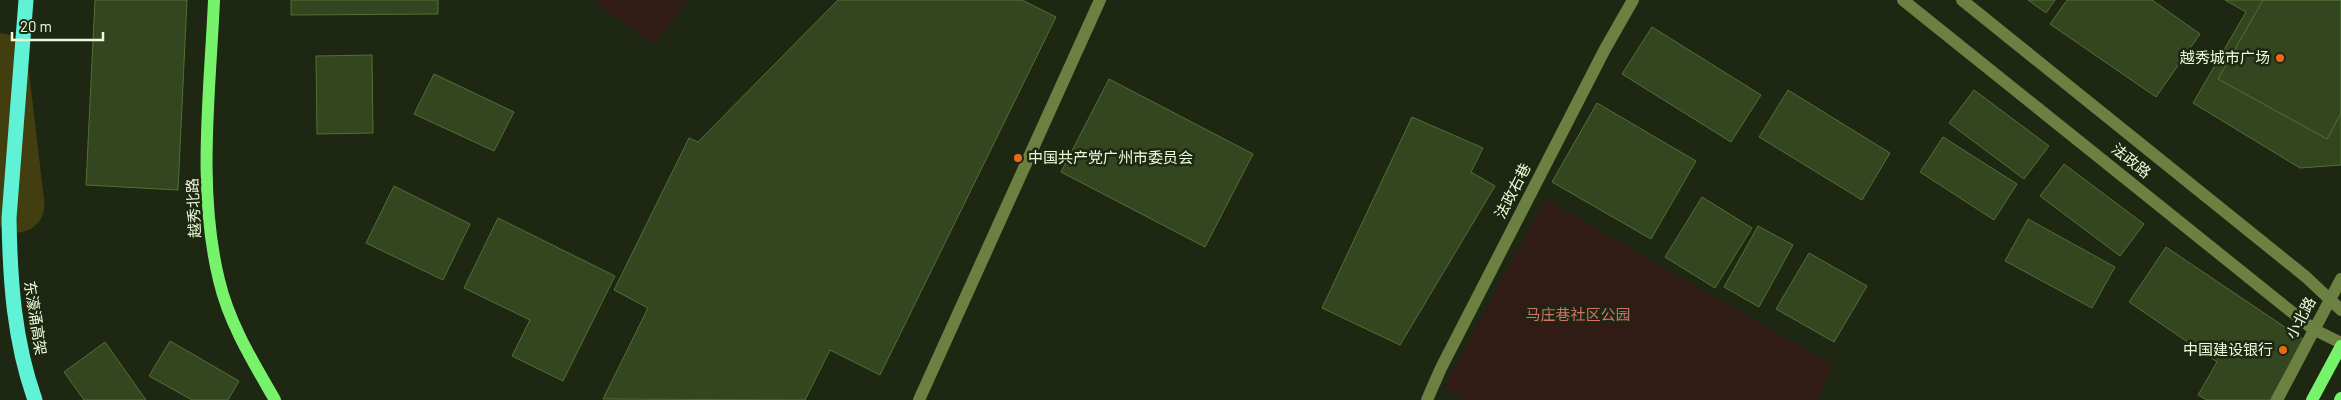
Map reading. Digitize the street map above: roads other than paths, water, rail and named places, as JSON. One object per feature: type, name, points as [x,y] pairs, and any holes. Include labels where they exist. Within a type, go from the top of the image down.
[{"type":"highway","name":"东濠涌高架","points":[[19,0],[2,217],[3,268],[8,321],[19,372],[28,400]]},
{"type":"highway","name":"东濠涌高架","points":[[26,0],[9,218],[15,320],[20,348],[35,400]]},
{"type":"main road","name":"越秀北路","points":[[214,0],[208,132],[207,218],[219,282],[244,346],[275,400]]},
{"type":"main road","points":[[2312,400],[2341,344]]},
{"type":"street","points":[[919,400],[1100,0]]},
{"type":"street","name":"法政右巷","points":[[1427,400],[1440,368],[1605,49],[1633,0]]},
{"type":"street","name":"法政路","points":[[1903,0],[2313,329],[2341,344]]},
{"type":"street","name":"法政路","points":[[1962,0],[2330,298],[2341,310]]},
{"type":"street","name":"小北路","points":[[2277,400],[2341,279]]},
{"type":"waterway","points":[[0,61],[17,205]]},
{"type":"place","name":"越秀城市广场","points":[[2280,58]]},
{"type":"place","name":"中国共产党广州市委员会","points":[[1018,158]]},
{"type":"place","name":"中国建设银行","points":[[2283,350]]},
{"type":"park label","name":"马庄巷社区公园","points":[[1578,315]]}]
